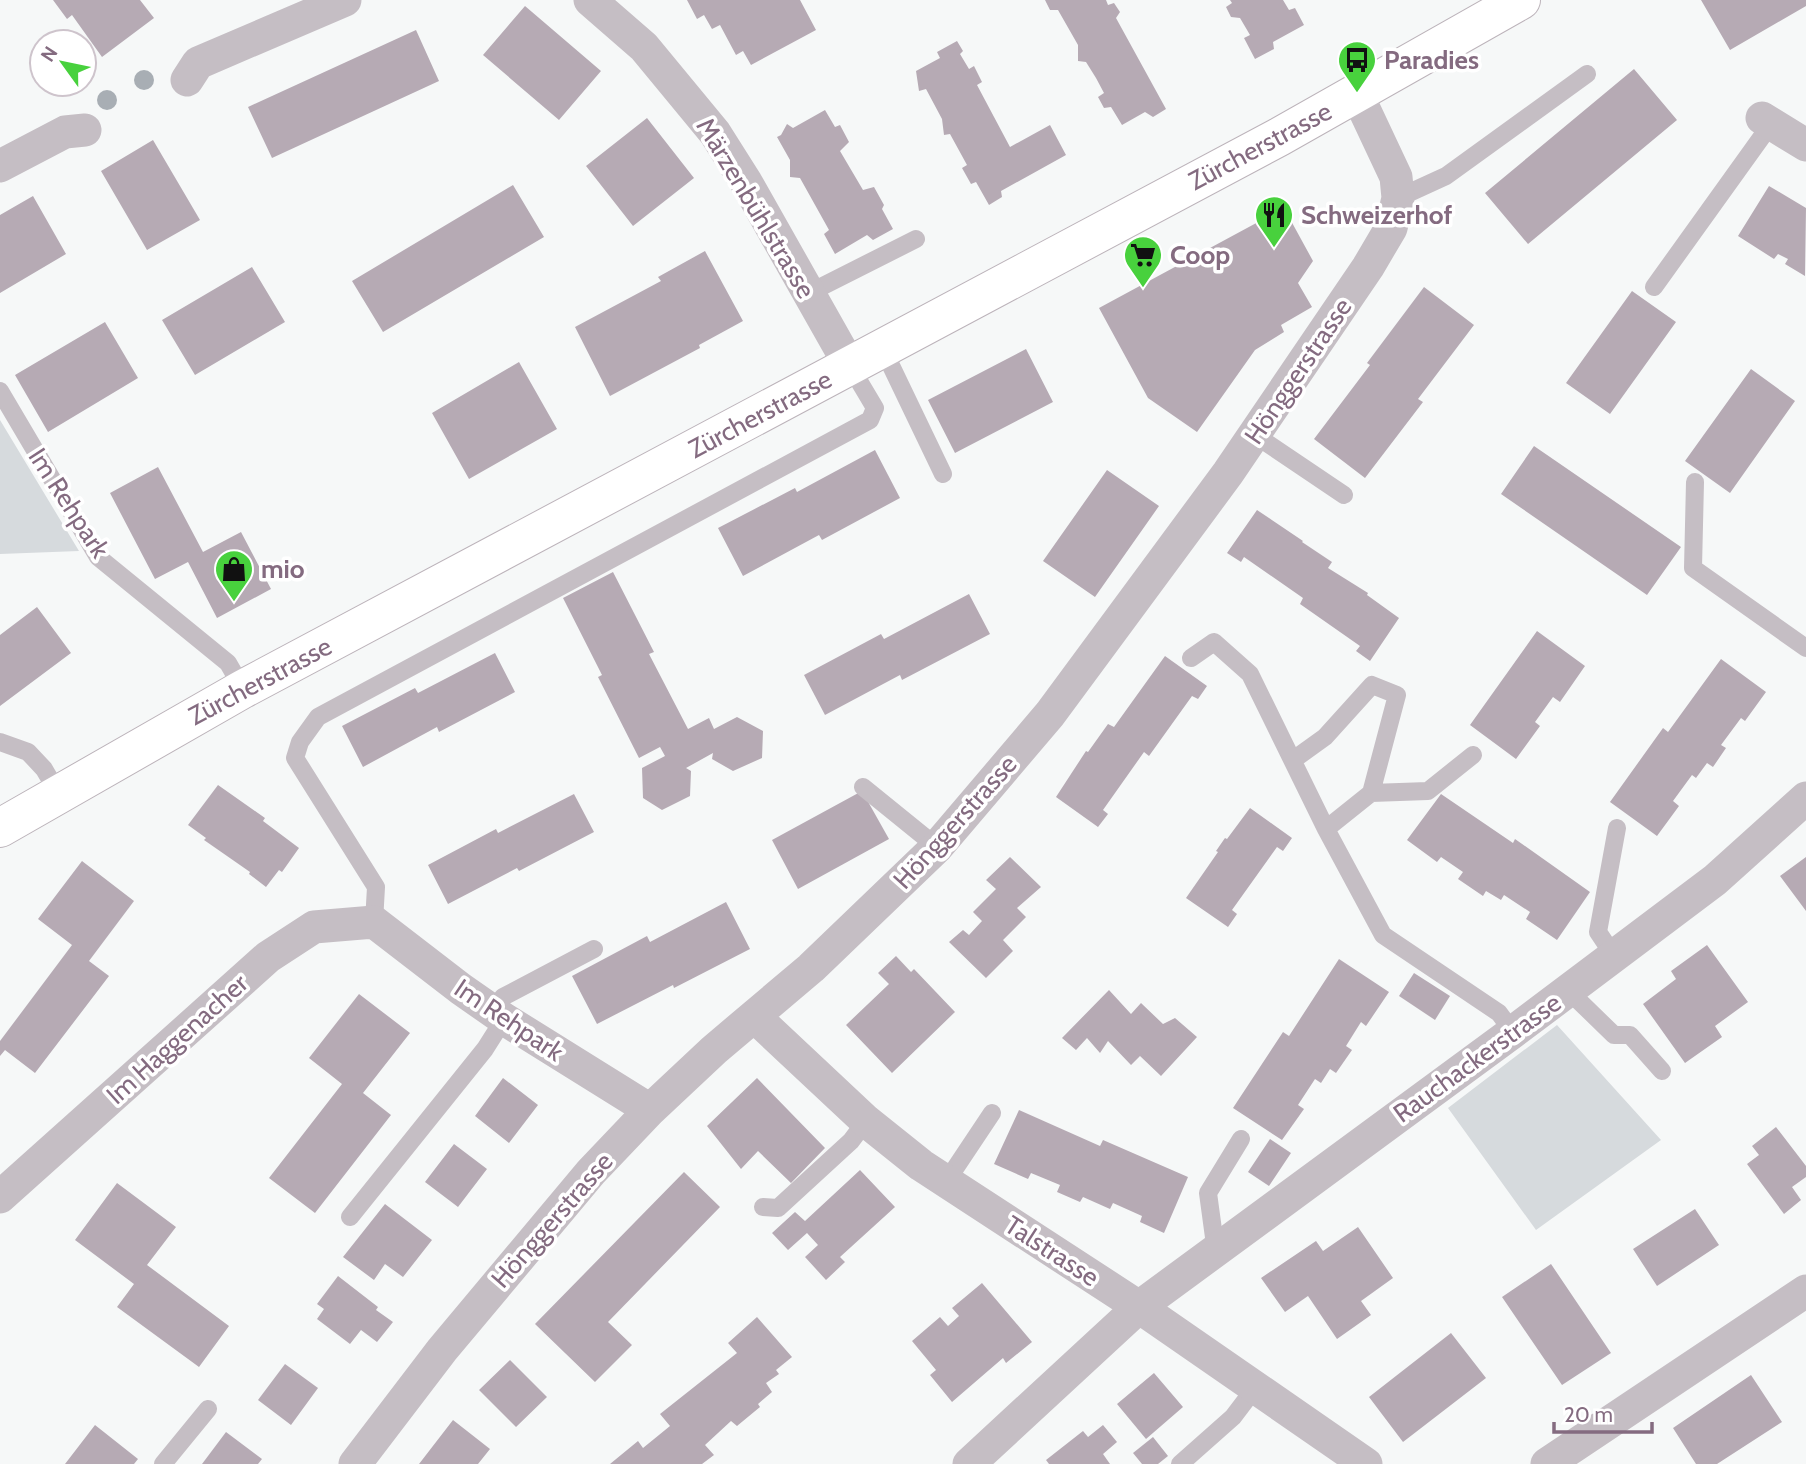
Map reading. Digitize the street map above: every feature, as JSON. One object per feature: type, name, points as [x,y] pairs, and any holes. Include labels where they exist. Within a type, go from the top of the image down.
[{"type":"main road","name":"Zürcherstrasse","points":[[0,828],[243,689],[1357,94],[1521,0]]},
{"type":"street","points":[[187,80],[198,63],[345,0]]},
{"type":"street","name":"Märzenbühlstrasse","points":[[590,0],[644,47],[715,133],[746,182],[850,366]]},
{"type":"street","name":"Hönggerstrasse","points":[[355,1464],[442,1350],[591,1172],[650,1110],[714,1050],[821,959],[937,847],[1050,714],[1255,435],[1391,229],[1398,198],[1396,177],[1357,94]]},
{"type":"street","points":[[1767,121],[1806,145]]},
{"type":"street","points":[[0,166],[65,132],[85,131]]},
{"type":"street","name":"Rauchackerstrasse","points":[[969,1464],[1139,1307],[1715,880],[1806,798]]},
{"type":"street","name":"Im Rehpark","points":[[374,922],[498,1015],[650,1110]]},
{"type":"street","name":"Im Haggenacher","points":[[0,1197],[274,952],[314,927],[374,922]]},
{"type":"street","name":"Talstrasse","points":[[755,1017],[866,1121],[946,1182],[1139,1307],[1366,1464]]},
{"type":"street","points":[[1547,1464],[1806,1291]]},
{"type":"lane","points":[[1398,198],[1446,176],[1587,74]]},
{"type":"lane","points":[[1654,288],[1767,121]]},
{"type":"lane","points":[[809,293],[916,239]]},
{"type":"lane","points":[[883,349],[943,474]]},
{"type":"lane","points":[[374,922],[376,887],[295,758],[300,742],[318,717],[870,420],[876,408],[850,366]]},
{"type":"lane","name":"Im Rehpark","points":[[0,391],[98,556],[228,663],[243,689]]},
{"type":"lane","points":[[1255,435],[1344,495]]},
{"type":"lane","points":[[1695,482],[1693,568],[1806,648]]},
{"type":"lane","points":[[1191,658],[1214,642],[1250,674],[1326,830],[1383,935],[1499,1013],[1513,1032]]},
{"type":"lane","points":[[1293,760],[1325,737],[1372,685],[1397,695],[1371,793],[1326,830]]},
{"type":"lane","points":[[0,742],[27,752],[44,769],[58,793]]},
{"type":"lane","points":[[1371,793],[1427,791],[1473,755]]},
{"type":"lane","points":[[863,787],[937,847]]},
{"type":"lane","points":[[1614,956],[1598,932],[1617,828]]},
{"type":"lane","points":[[350,1217],[485,1049],[502,997],[594,949]]},
{"type":"lane","points":[[1571,989],[1579,1001],[1614,1035],[1630,1035],[1662,1071]]},
{"type":"lane","points":[[946,1182],[992,1113]]},
{"type":"lane","points":[[763,1207],[778,1208],[851,1141],[866,1121]]},
{"type":"lane","points":[[1216,1252],[1208,1193],[1241,1139]]},
{"type":"lane","points":[[1180,1464],[1233,1417],[1255,1388]]},
{"type":"lane","points":[[163,1464],[208,1409]]},
{"type":"shaded area","points":[[0,420],[79,551],[0,554]]},
{"type":"shaded area","points":[[1557,1025],[1661,1140],[1536,1230],[1448,1108]]},
{"type":"building","points":[[53,0],[140,0],[154,18],[102,57],[98,51],[98,28],[81,28],[72,15],[67,19]]},
{"type":"building","points":[[687,0],[800,0],[816,30],[751,65],[743,51],[736,55],[720,25],[712,29],[704,15],[697,19]]},
{"type":"building","points":[[1045,0],[1106,0],[1108,5],[1114,3],[1120,12],[1116,18],[1166,109],[1153,117],[1145,112],[1122,125],[1111,107],[1104,108],[1098,97],[1104,93],[1096,78],[1086,62],[1078,61],[1078,45],[1058,10],[1050,10]]},
{"type":"building","points":[[1230,0],[1283,0],[1289,10],[1295,8],[1304,25],[1273,42],[1274,49],[1255,59],[1244,38],[1250,35],[1240,18],[1231,17],[1226,7],[1232,3]]},
{"type":"building","points":[[1701,0],[1806,0],[1806,6],[1730,50]]},
{"type":"building","points":[[525,6],[601,71],[559,120],[483,55]]},
{"type":"building","points":[[416,30],[439,81],[272,158],[248,107]]},
{"type":"building","points":[[957,41],[963,51],[960,54],[969,69],[974,66],[982,82],[977,85],[1010,147],[1050,125],[1066,155],[1001,191],[1002,197],[989,205],[976,182],[971,184],[962,168],[967,165],[950,134],[944,135],[942,119],[926,89],[919,91],[916,71],[940,58],[937,52]]},
{"type":"building","points":[[1634,69],[1677,120],[1528,244],[1485,193]]},
{"type":"building","points":[[825,110],[835,127],[840,125],[849,142],[840,151],[863,190],[874,187],[893,229],[873,240],[867,235],[835,254],[824,234],[829,230],[800,178],[790,177],[790,160],[777,137],[787,124],[793,128]]},
{"type":"building","points":[[647,118],[694,178],[633,226],[586,166]]},
{"type":"building","points":[[153,140],[200,220],[147,250],[101,171]]},
{"type":"building","points":[[513,185],[544,237],[383,332],[352,281]]},
{"type":"building","points":[[1769,186],[1806,208],[1805,276],[1785,264],[1788,259],[1778,254],[1774,259],[1738,236]]},
{"type":"building","points":[[33,196],[66,254],[0,293],[0,215]]},
{"type":"building","points":[[1284,208],[1313,261],[1298,283],[1312,307],[1281,325],[1284,332],[1255,350],[1197,432],[1148,398],[1099,308]]},
{"type":"building","points":[[705,251],[743,321],[699,345],[700,348],[610,396],[575,327],[661,281],[658,277]]},
{"type":"building","points":[[252,267],[285,322],[195,375],[162,320]]},
{"type":"building","points":[[1424,287],[1474,325],[1418,399],[1423,402],[1365,478],[1314,439]]},
{"type":"building","points":[[1632,291],[1676,322],[1610,414],[1566,383]]},
{"type":"building","points":[[105,322],[138,378],[48,432],[15,375]]},
{"type":"building","points":[[1026,349],[1053,402],[955,453],[928,400]]},
{"type":"building","points":[[519,362],[557,429],[469,479],[432,413]]},
{"type":"building","points":[[1751,369],[1795,401],[1730,493],[1685,461]]},
{"type":"building","points":[[1534,446],[1681,547],[1647,595],[1501,494]]},
{"type":"building","points":[[875,450],[900,498],[822,540],[819,535],[743,576],[718,528],[795,488],[797,492]]},
{"type":"building","points":[[158,467],[203,552],[241,532],[271,589],[217,618],[188,562],[155,579],[110,493]]},
{"type":"building","points":[[1107,470],[1159,506],[1095,597],[1043,561]]},
{"type":"building","points":[[1257,510],[1332,562],[1328,568],[1368,593],[1367,595],[1399,618],[1370,661],[1356,651],[1360,646],[1300,604],[1303,598],[1244,557],[1241,562],[1227,553]]},
{"type":"building","points":[[613,572],[654,652],[649,654],[688,729],[709,718],[714,729],[737,717],[763,731],[762,758],[733,771],[712,759],[713,753],[686,768],[691,771],[690,796],[662,810],[643,798],[642,768],[665,756],[660,747],[639,758],[598,677],[602,675],[563,598]]},
{"type":"building","points":[[969,594],[990,634],[902,680],[900,675],[825,715],[804,675],[881,634],[884,639]]},
{"type":"building","points":[[37,607],[71,653],[0,706],[0,635]]},
{"type":"building","points":[[1537,631],[1585,666],[1560,702],[1553,697],[1535,722],[1540,726],[1516,759],[1470,725]]},
{"type":"building","points":[[495,653],[515,692],[439,732],[437,727],[363,767],[342,726],[415,688],[418,693]]},
{"type":"building","points":[[1165,656],[1207,686],[1198,699],[1192,696],[1149,756],[1144,752],[1103,810],[1108,814],[1098,827],[1056,797],[1086,751],[1088,752],[1108,724],[1114,727]]},
{"type":"building","points":[[1721,659],[1766,692],[1745,721],[1741,718],[1721,745],[1726,748],[1713,767],[1707,763],[1696,778],[1692,775],[1673,801],[1679,806],[1657,836],[1610,802],[1663,728],[1668,732]]},
{"type":"building","points":[[218,785],[265,818],[263,821],[299,848],[282,872],[279,870],[266,887],[188,825]]},
{"type":"building","points":[[862,791],[889,839],[798,889],[772,840]]},
{"type":"building","points":[[574,794],[594,832],[448,904],[428,865],[496,829],[498,833]]},
{"type":"building","points":[[1441,794],[1513,843],[1515,839],[1590,892],[1557,940],[1526,919],[1530,912],[1504,895],[1501,900],[1486,891],[1483,896],[1458,879],[1463,872],[1441,857],[1437,862],[1407,840]]},
{"type":"building","points":[[1250,808],[1292,838],[1283,851],[1277,847],[1232,910],[1237,914],[1228,927],[1186,898],[1225,838],[1227,839]]},
{"type":"building","points":[[1010,857],[1041,887],[1017,908],[1026,917],[1003,940],[1013,951],[986,978],[949,942],[963,930],[969,935],[982,921],[973,912],[996,889],[986,880]]},
{"type":"building","points":[[1806,857],[1806,911],[1780,876]]},
{"type":"building","points":[[82,861],[134,901],[89,961],[109,976],[35,1073],[5,1050],[0,1056],[0,1041],[72,945],[38,919]]},
{"type":"building","points":[[726,902],[750,949],[597,1024],[572,976],[647,936],[650,942]]},
{"type":"building","points":[[1707,945],[1748,1002],[1715,1026],[1722,1037],[1685,1063],[1643,1004],[1676,979],[1671,971]]},
{"type":"building","points":[[896,956],[911,972],[914,969],[955,1012],[892,1073],[846,1025],[889,984],[878,973]]},
{"type":"building","points":[[1339,959],[1389,992],[1366,1026],[1361,1022],[1346,1046],[1352,1050],[1336,1073],[1330,1069],[1321,1083],[1315,1079],[1298,1105],[1304,1109],[1282,1140],[1233,1108],[1283,1032],[1289,1036]]},
{"type":"building","points":[[1414,973],[1450,996],[1435,1020],[1399,996]]},
{"type":"building","points":[[1109,990],[1131,1014],[1141,1003],[1163,1024],[1175,1018],[1197,1037],[1161,1076],[1140,1056],[1131,1065],[1108,1041],[1100,1053],[1087,1038],[1076,1050],[1062,1038]]},
{"type":"building","points":[[359,994],[410,1033],[363,1093],[391,1115],[315,1213],[269,1178],[342,1084],[309,1058]]},
{"type":"building","points":[[503,1078],[538,1105],[509,1143],[475,1116]]},
{"type":"building","points":[[757,1078],[825,1148],[791,1183],[758,1151],[741,1169],[707,1126]]},
{"type":"building","points":[[1019,1110],[1100,1146],[1103,1140],[1188,1177],[1164,1233],[1140,1222],[1142,1216],[1113,1203],[1110,1209],[1083,1197],[1080,1202],[1057,1192],[1060,1185],[1031,1173],[1028,1179],[994,1164]]},
{"type":"building","points":[[1776,1127],[1806,1166],[1806,1177],[1792,1187],[1801,1200],[1784,1214],[1747,1164],[1759,1155],[1752,1146]]},
{"type":"building","points":[[1270,1139],[1291,1153],[1269,1186],[1248,1172]]},
{"type":"building","points":[[454,1144],[487,1169],[458,1207],[425,1182]]},
{"type":"building","points":[[860,1170],[895,1207],[840,1257],[845,1262],[826,1280],[805,1257],[818,1245],[807,1233],[788,1250],[772,1233],[795,1212],[805,1221]]},
{"type":"building","points":[[684,1172],[720,1207],[608,1322],[632,1345],[595,1382],[535,1324]]},
{"type":"building","points":[[117,1183],[176,1227],[147,1265],[229,1326],[199,1367],[117,1307],[134,1284],[75,1240]]},
{"type":"building","points":[[385,1204],[432,1240],[403,1277],[385,1264],[374,1280],[343,1257]]},
{"type":"building","points":[[1695,1209],[1719,1245],[1657,1286],[1633,1249]]},
{"type":"building","points":[[1358,1227],[1393,1278],[1361,1301],[1371,1315],[1337,1339],[1308,1296],[1285,1312],[1261,1278],[1316,1241],[1323,1251]]},
{"type":"building","points":[[1551,1264],[1611,1353],[1562,1385],[1502,1297]]},
{"type":"building","points":[[338,1276],[393,1322],[377,1342],[361,1330],[350,1344],[317,1319],[324,1309],[317,1304]]},
{"type":"building","points":[[982,1283],[1032,1342],[1006,1363],[1003,1358],[952,1402],[930,1375],[936,1370],[912,1341],[940,1317],[948,1326],[959,1316],[952,1308]]},
{"type":"building","points":[[757,1317],[792,1357],[776,1370],[779,1374],[766,1383],[772,1392],[758,1404],[760,1407],[737,1426],[731,1421],[705,1445],[714,1455],[702,1464],[610,1464],[638,1441],[643,1448],[670,1426],[660,1414],[737,1353],[728,1343]]},
{"type":"building","points":[[1451,1333],[1486,1378],[1403,1442],[1369,1397]]},
{"type":"building","points":[[510,1360],[547,1397],[516,1427],[479,1390]]},
{"type":"building","points":[[285,1364],[318,1388],[291,1425],[258,1400]]},
{"type":"building","points":[[1154,1373],[1183,1407],[1146,1439],[1117,1404]]},
{"type":"building","points":[[1751,1375],[1782,1422],[1717,1464],[1696,1464],[1673,1428]]},
{"type":"building","points":[[453,1420],[490,1449],[478,1464],[419,1464]]},
{"type":"building","points":[[95,1425],[138,1459],[134,1464],[65,1464]]},
{"type":"building","points":[[1103,1425],[1117,1442],[1103,1454],[1110,1464],[1049,1464],[1046,1460],[1083,1431],[1088,1437]]},
{"type":"building","points":[[226,1432],[262,1459],[258,1464],[202,1464]]},
{"type":"building","points":[[1153,1437],[1168,1456],[1158,1464],[1142,1464],[1133,1453]]},
{"type":"place","name":"Paradies","points":[[1357,94]]},
{"type":"place","name":"Schweizerhof","points":[[1274,249]]},
{"type":"place","name":"Coop","points":[[1143,289]]},
{"type":"place","name":"mio","points":[[234,603]]}]
